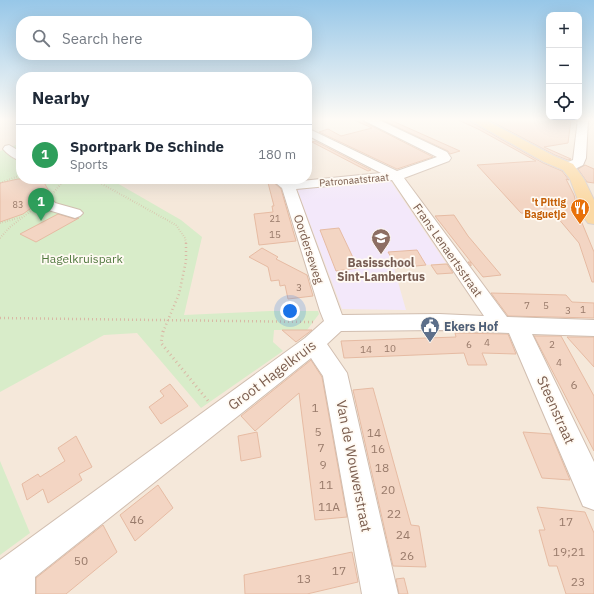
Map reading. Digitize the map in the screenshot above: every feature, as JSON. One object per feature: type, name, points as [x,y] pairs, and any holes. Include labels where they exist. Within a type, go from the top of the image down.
[{"type":"main road","points":[[527,147],[568,167],[577,179],[594,219]]},
{"type":"street","points":[[338,147],[396,176]]},
{"type":"street","name":"Patronaatstraat","points":[[312,181],[396,176],[445,158],[443,155],[426,147]]},
{"type":"street","points":[[568,167],[579,162],[580,147]]},
{"type":"street","points":[[9,149],[16,153]]},
{"type":"street","name":"Frans Lenaertsstraat","points":[[396,176],[509,325]]},
{"type":"street","name":"Oorderseweg","points":[[283,184],[330,312],[336,323]]},
{"type":"street","points":[[45,200],[50,206],[75,213]]},
{"type":"street","points":[[336,323],[431,322],[594,328]]},
{"type":"street","name":"Groot Hagelkruis","points":[[11,582],[220,415],[313,344],[336,323]]},
{"type":"street","name":"Steenstraat","points":[[509,325],[594,495]]},
{"type":"street","name":"Van de Wouwerstraat","points":[[313,344],[335,373],[380,594]]},
{"type":"path","points":[[0,182],[16,177]]},
{"type":"path","points":[[0,238],[10,227],[55,192],[61,184]]},
{"type":"path","points":[[104,184],[176,225],[185,238],[187,246],[186,261],[179,294],[166,321],[161,337],[161,344],[220,415]]},
{"type":"path","points":[[0,223],[24,216]]},
{"type":"path","points":[[0,318],[336,323]]},
{"type":"shaded area","points":[[0,147],[16,147],[16,184],[312,184],[312,147],[594,147],[594,594],[0,594]]},
{"type":"shaded area","name":"Basisschool Sint-Lambertus","points":[[390,180],[446,263],[394,268],[406,310],[342,309],[297,189]]},
{"type":"green space","name":"Hagelkruispark","points":[[11,147],[16,147],[16,184],[119,184],[181,220],[202,237],[184,315],[270,311],[318,311],[319,314],[307,330],[274,330],[273,342],[283,351],[201,408],[137,333],[104,335],[0,392],[0,151]]},
{"type":"green space","points":[[0,461],[30,533],[0,555]]},
{"type":"building","points":[[321,147],[326,147],[371,170],[368,171]]},
{"type":"building","points":[[350,147],[413,147],[433,157],[397,169]]},
{"type":"building","points":[[439,147],[450,147],[460,151],[450,154],[448,151]]},
{"type":"building","points":[[510,147],[514,147],[543,163],[562,171],[569,180],[566,179],[574,195],[580,218],[594,252],[594,282],[592,282],[579,243],[557,217],[545,217],[542,213],[521,213],[477,165],[536,161]]},
{"type":"building","points":[[539,147],[546,147],[544,147],[571,159],[568,160]]},
{"type":"building","points":[[585,165],[594,169],[594,183],[587,182],[578,169]]},
{"type":"building","points":[[16,179],[16,184],[45,184],[50,193],[48,195],[39,196],[36,200],[38,203],[23,214],[0,222],[0,183]]},
{"type":"building","points":[[268,184],[276,184],[281,189],[296,241],[259,245],[254,214],[273,212],[272,206],[274,206]]},
{"type":"building","points":[[58,214],[75,219],[79,218],[36,242],[20,234]]},
{"type":"building","points":[[454,215],[468,236],[501,275],[483,277],[435,216]]},
{"type":"building","points":[[339,228],[358,268],[336,271],[320,230]]},
{"type":"building","points":[[262,248],[278,257],[276,259],[307,275],[313,296],[288,299],[285,285],[280,286],[279,280],[271,281],[268,267],[249,257]]},
{"type":"building","points":[[417,250],[426,265],[397,268],[388,252]]},
{"type":"building","points":[[447,264],[453,273],[437,274],[431,265]]},
{"type":"building","points":[[491,293],[566,295],[572,302],[594,303],[594,318],[508,316]]},
{"type":"building","points":[[282,330],[312,330],[296,342]]},
{"type":"building","points":[[455,333],[508,334],[516,354],[482,353],[487,365],[468,365],[464,353],[344,358],[341,341],[456,337]]},
{"type":"building","points":[[534,336],[561,336],[594,396],[594,451]]},
{"type":"building","points":[[567,337],[594,337],[594,367]]},
{"type":"building","points":[[311,360],[322,377],[347,517],[315,520],[299,393],[255,431],[241,416]]},
{"type":"building","points":[[170,384],[188,406],[161,424],[149,407],[164,396],[160,391]]},
{"type":"building","points":[[373,388],[411,525],[419,526],[426,567],[393,566],[353,390]]},
{"type":"building","points":[[257,432],[261,457],[241,461],[238,436]]},
{"type":"building","points":[[523,432],[551,434],[570,480],[542,478]]},
{"type":"building","points":[[76,436],[92,467],[79,474],[82,480],[48,503],[43,489],[27,500],[22,484],[38,474],[40,477],[65,461],[58,448]]},
{"type":"building","points":[[158,485],[173,508],[135,541],[120,515]]},
{"type":"building","points":[[537,507],[585,512],[594,533],[594,594],[566,594],[557,566],[549,566],[539,530],[545,530]]},
{"type":"building","points":[[103,525],[117,552],[66,594],[36,594],[36,578]]},
{"type":"building","points":[[352,552],[358,582],[307,594],[245,594],[244,575]]},
{"type":"building","points":[[404,578],[408,594],[399,594],[396,579]]},
{"type":"place","name":"Sportpark De Schinde","points":[[41,221]]},
{"type":"place","name":"'t Pittig Baguetje","points":[[580,225]]},
{"type":"place","name":"Basisschool Sint-Lambertus","points":[[381,255]]},
{"type":"place","name":"Ekers Hof","points":[[430,343]]}]
